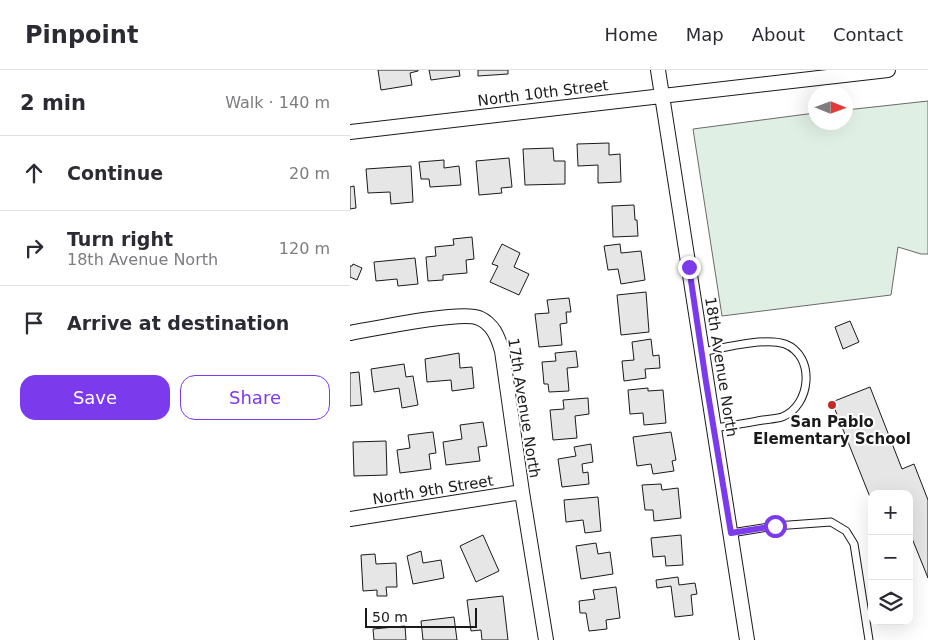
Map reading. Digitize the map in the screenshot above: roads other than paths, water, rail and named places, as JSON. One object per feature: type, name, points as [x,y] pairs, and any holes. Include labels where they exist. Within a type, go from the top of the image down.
[{"type":"street","name":"18th Avenue North","points":[[658,70],[747,640]]},
{"type":"street","name":"North 10th Street","points":[[350,132],[888,70]]},
{"type":"street","name":"17th Avenue North","points":[[350,333],[455,316],[477,317],[490,324],[499,338],[546,640]]},
{"type":"street","name":"North 9th Street","points":[[350,519],[522,492]]},
{"type":"lane","points":[[701,352],[765,342],[784,344],[796,350],[805,364],[806,382],[801,402],[783,417],[714,428]]},
{"type":"lane","points":[[731,533],[775,526],[831,522],[846,531],[854,544],[869,640]]},
{"type":"place","name":"San Pablo Elementary School","points":[[832,405]]}]
